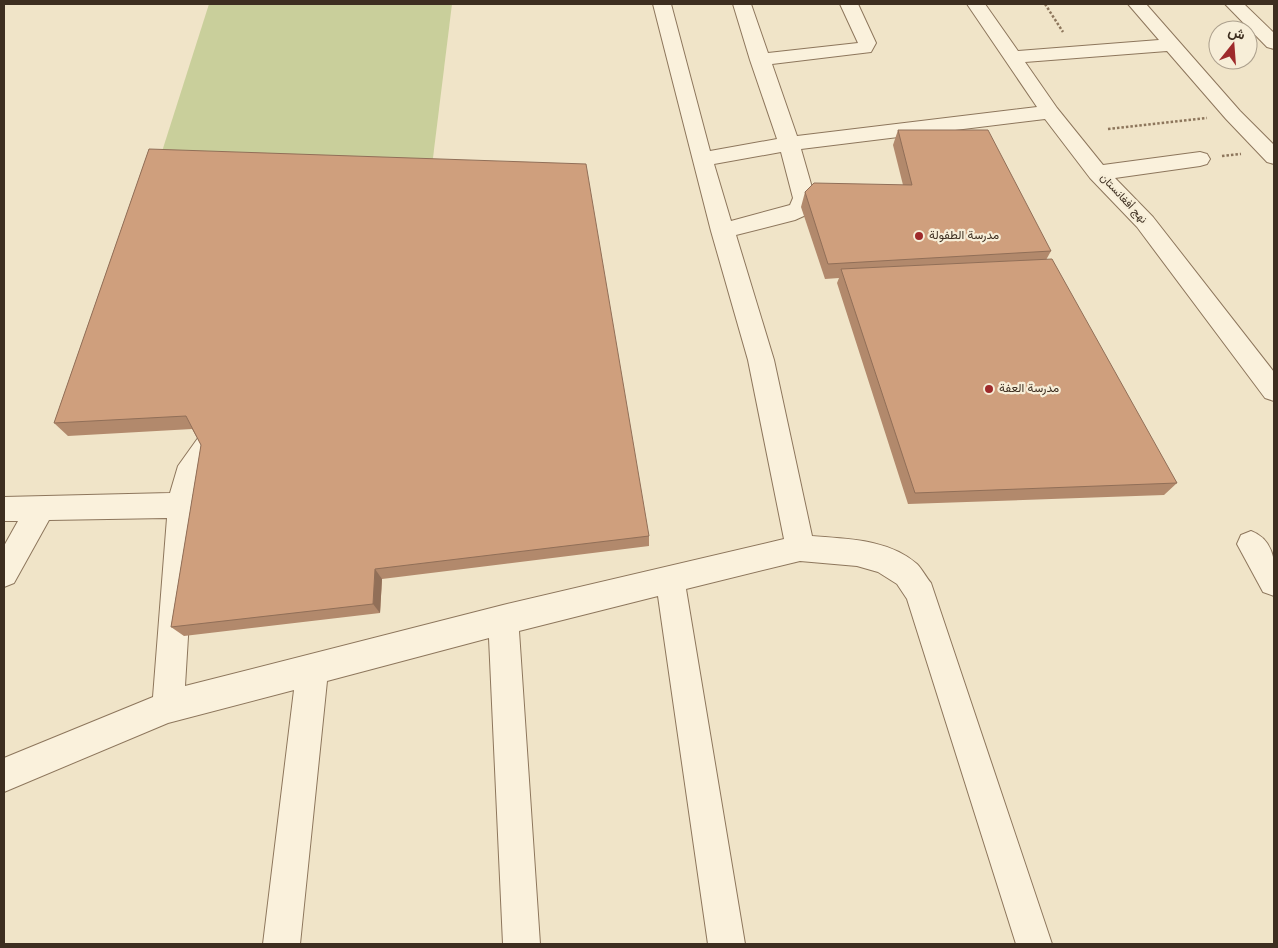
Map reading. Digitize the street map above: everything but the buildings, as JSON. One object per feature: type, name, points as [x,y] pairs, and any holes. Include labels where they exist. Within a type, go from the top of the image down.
[{"type":"street","points":[[662,4],[722,231],[761,360],[800,548]]},
{"type":"street","points":[[722,231],[787,215],[798,210],[804,198],[789,144],[759,60],[742,4]]},
{"type":"street","points":[[759,60],[864,48],[867,43],[865,36],[849,4]]},
{"type":"street","name":"نهج أفغانستان","points":[[976,4],[1050,112],[1098,173],[1150,229],[1273,386]]},
{"type":"street","points":[[1137,4],[1233,115],[1271,154]]},
{"type":"street","points":[[1234,4],[1274,43]]},
{"type":"street","points":[[1013,57],[1172,46]]},
{"type":"street","points":[[702,159],[789,144],[1050,112]]},
{"type":"street","points":[[1098,173],[1200,159]]},
{"type":"street","points":[[168,706],[182,505],[188,474],[220,430]]},
{"type":"street","points":[[4,509],[182,505]]},
{"type":"street","points":[[4,574],[40,509]]},
{"type":"street","points":[[1252,544],[1274,582]]},
{"type":"street","points":[[4,775],[168,706],[503,620],[800,548],[857,553],[885,560],[907,574],[920,593],[1034,944]]},
{"type":"street","points":[[670,580],[727,944]]},
{"type":"street","points":[[503,620],[522,944]]},
{"type":"street","points":[[282,944],[312,669]]},
{"type":"path","points":[[1045,4],[1076,52]]},
{"type":"path","points":[[1108,129],[1233,115]]},
{"type":"path","points":[[1200,159],[1271,154]]},
{"type":"green space","points":[[209,4],[452,4],[431,174],[158,164]]},
{"type":"place","name":"مدرسة الطفولة","points":[[919,236]]},
{"type":"place","name":"مدرسة العفة","points":[[989,389]]}]
